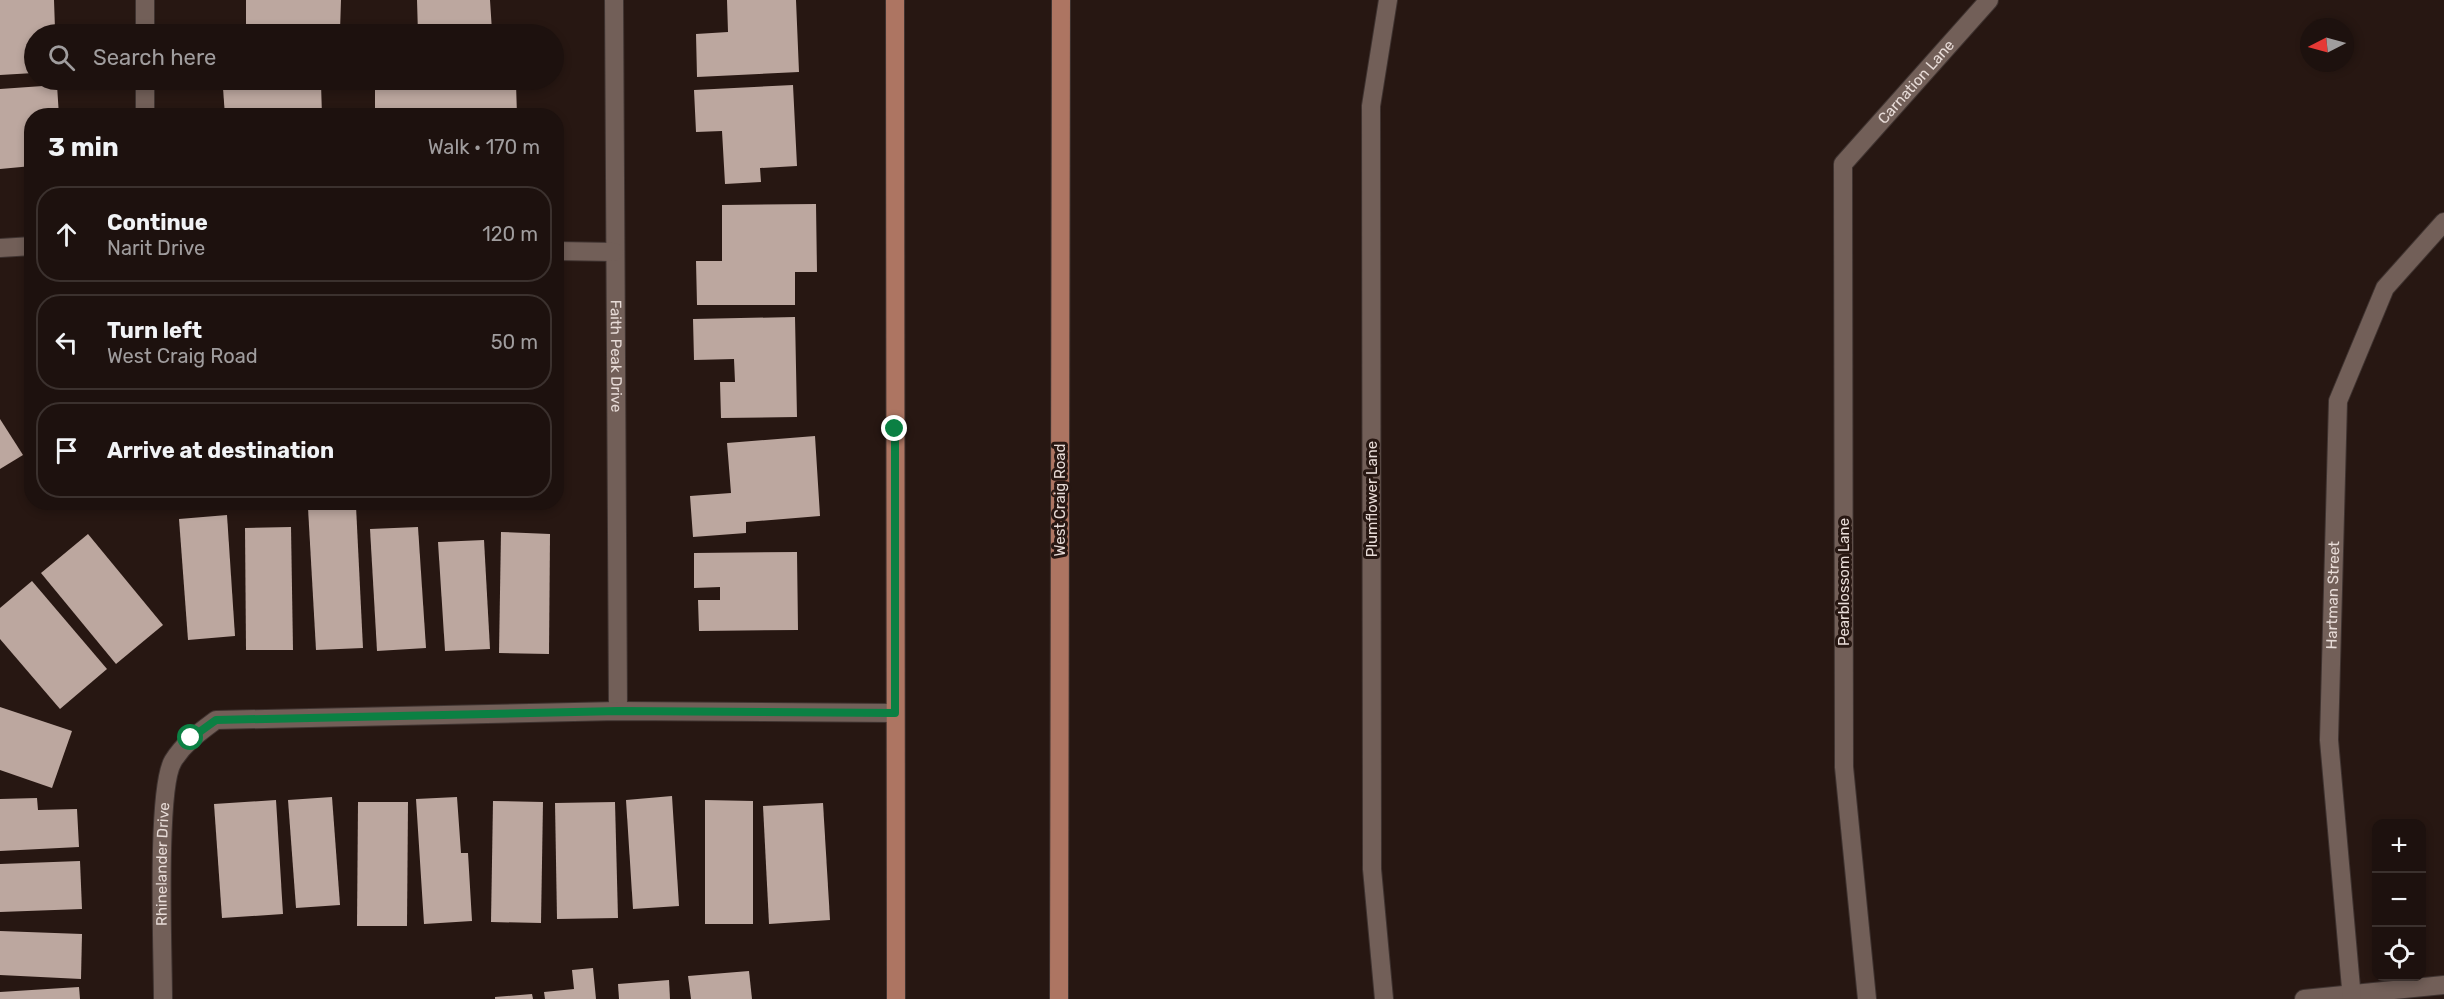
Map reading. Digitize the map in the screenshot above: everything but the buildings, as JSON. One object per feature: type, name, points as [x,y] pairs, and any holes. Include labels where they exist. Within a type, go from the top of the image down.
[{"type":"main road","points":[[895,0],[896,999]]},
{"type":"main road","name":"West Craig Road","points":[[1059,999],[1061,0]]},
{"type":"street","points":[[145,0],[145,24]]},
{"type":"street","name":"Faith Peak Drive","points":[[614,0],[618,711]]},
{"type":"street","name":"Plumflower Lane","points":[[1384,999],[1372,869],[1371,106],[1388,0]]},
{"type":"street","name":"Carnation Lane","points":[[1843,164],[1989,0]]},
{"type":"street","points":[[145,90],[145,108]]},
{"type":"street","name":"Pearblossom Lane","points":[[1843,164],[1845,767],[1867,999]]},
{"type":"street","name":"Hartman Street","points":[[2352,997],[2328,740],[2338,401],[2385,288],[2444,222]]},
{"type":"street","points":[[0,248],[24,246]]},
{"type":"street","points":[[564,251],[614,252]]},
{"type":"street","name":"Rhinelander Drive","points":[[163,999],[164,798],[172,762],[191,738],[216,720],[618,711],[895,713]]},
{"type":"street","points":[[2304,999],[2352,997],[2444,985]]},
{"type":"route","points":[[191,738],[216,720],[618,711],[895,713],[895,429]]}]
